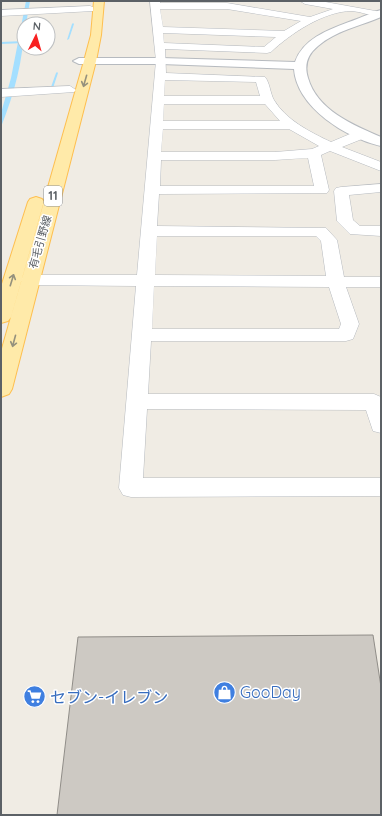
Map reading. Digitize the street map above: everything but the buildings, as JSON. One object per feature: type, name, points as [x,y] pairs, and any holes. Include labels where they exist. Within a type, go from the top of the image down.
[{"type":"main road","name":"有毛引野線","points":[[48,164],[70,90],[96,36],[93,4]]},
{"type":"main road","name":"有毛引野線","points":[[1,389],[85,61]]},
{"type":"main road","name":"有毛引野線","points":[[2,314],[41,186]]},
{"type":"street","points":[[305,1],[380,14]]},
{"type":"street","points":[[1,13],[93,4]]},
{"type":"street","points":[[312,20],[233,7],[155,4],[160,61],[157,125],[130,488],[381,487]]},
{"type":"street","points":[[160,61],[267,50],[286,34],[312,20],[347,8]]},
{"type":"street","points":[[380,14],[330,33],[315,42],[304,54],[299,66],[301,79],[305,90],[317,106],[335,119],[362,134],[381,142]]},
{"type":"street","points":[[158,30],[286,34]]},
{"type":"street","points":[[85,61],[160,61],[299,66]]},
{"type":"street","points":[[160,61],[261,79],[268,100],[293,125],[331,147],[381,167]]},
{"type":"street","points":[[1,92],[70,90]]},
{"type":"street","points":[[158,100],[268,100]]},
{"type":"street","points":[[157,125],[293,125]]},
{"type":"street","points":[[154,156],[275,156],[314,153],[362,134]]},
{"type":"street","points":[[152,190],[322,190],[314,153]]},
{"type":"street","points":[[381,188],[341,191],[345,221],[356,231],[381,231]]},
{"type":"street","points":[[142,335],[346,335],[350,324],[336,282],[329,240],[320,231],[149,231]]},
{"type":"street","points":[[30,280],[381,282]]},
{"type":"street","points":[[2,314],[21,312]]},
{"type":"street","points":[[137,401],[374,402],[381,425]]},
{"type":"water","points":[[26,1],[30,1],[27,16],[23,16]]},
{"type":"water","points":[[16,52],[16,56],[21,56],[20,63],[14,89],[1,127],[1,113],[11,78]]},
{"type":"waterway","points":[[68,39],[73,24]]},
{"type":"waterway","points":[[1,43],[16,42]]},
{"type":"waterway","points":[[48,88],[52,88],[57,73]]},
{"type":"place","name":"GooDay","points":[[225,692]]},
{"type":"place","name":"セブン-イレブン","points":[[35,697]]}]
